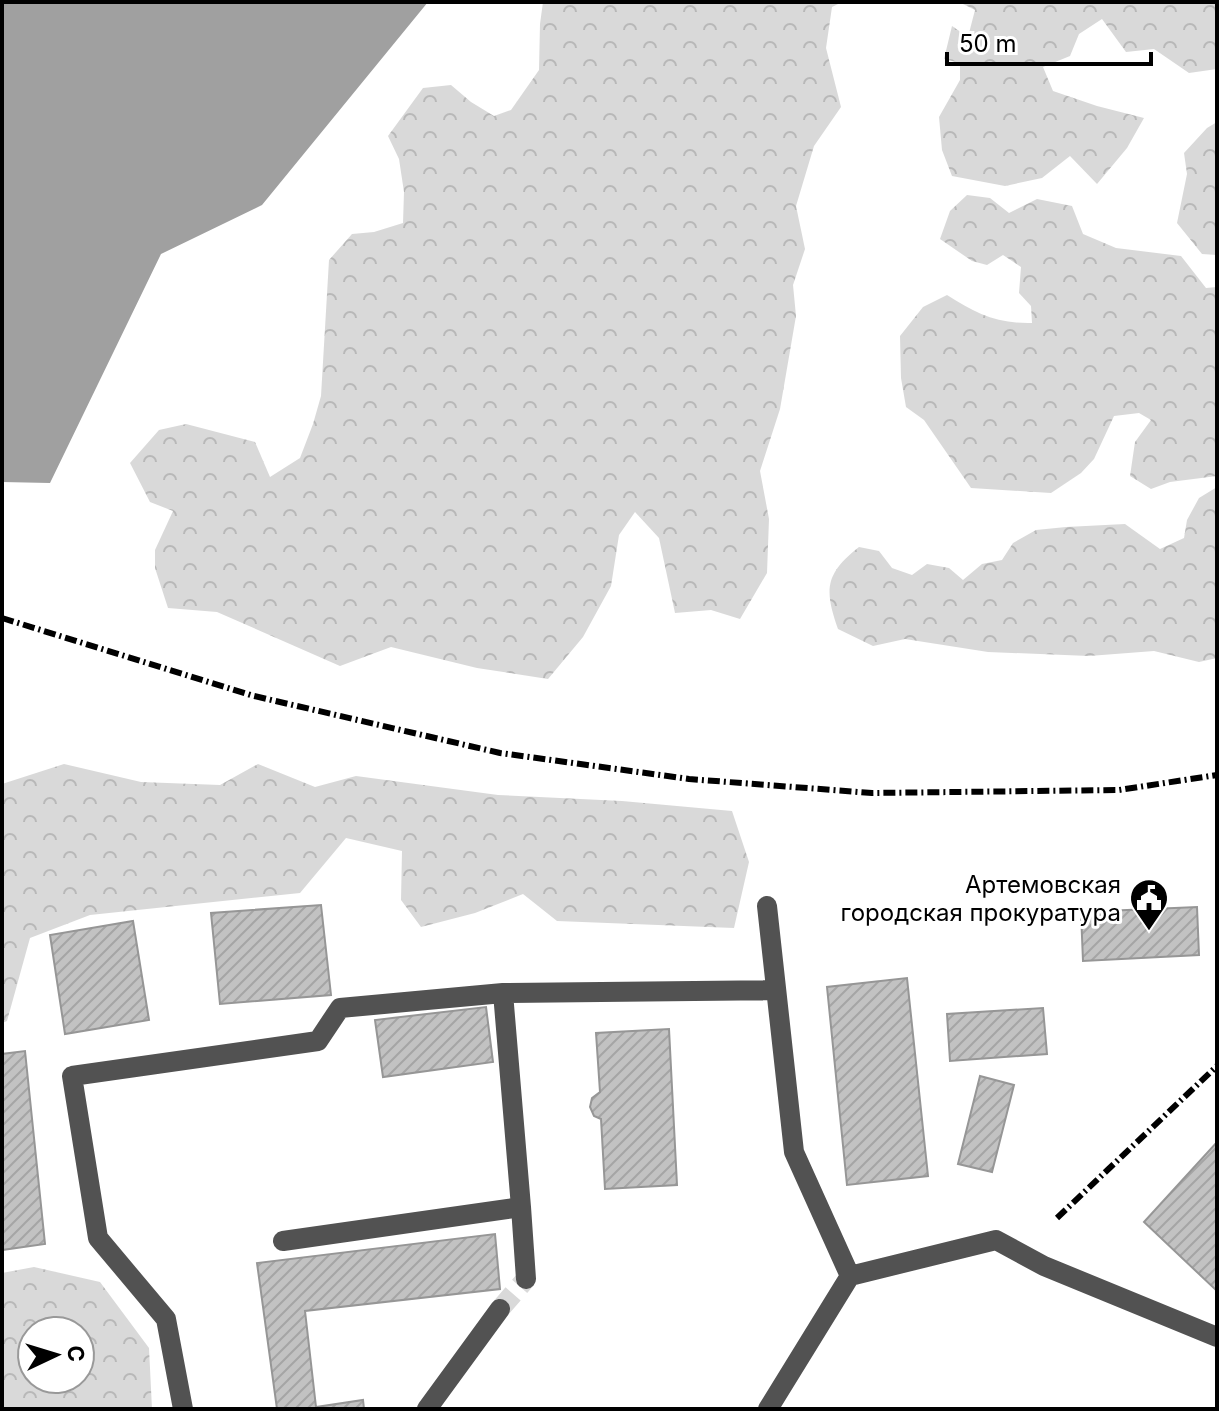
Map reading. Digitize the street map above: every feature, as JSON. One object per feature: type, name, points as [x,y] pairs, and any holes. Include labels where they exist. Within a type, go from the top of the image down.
[{"type":"street","points":[[767,906],[794,1152],[850,1276]]},
{"type":"street","points":[[183,1409],[166,1319],[98,1238],[72,1076],[318,1041],[340,1008],[503,993],[776,990]]},
{"type":"street","points":[[503,993],[526,1279]]},
{"type":"street","points":[[283,1241],[521,1207]]},
{"type":"street","points":[[768,1409],[850,1276],[996,1240],[1044,1266],[1217,1337]]},
{"type":"street","points":[[427,1409],[500,1309]]},
{"type":"green space","points":[[543,2],[842,2],[832,7],[826,48],[841,107],[814,146],[796,206],[805,249],[793,285],[796,316],[780,409],[760,471],[769,519],[767,573],[740,619],[711,610],[675,613],[659,538],[635,512],[619,535],[611,586],[583,637],[548,679],[477,668],[391,647],[340,666],[217,612],[168,608],[155,568],[155,550],[173,511],[150,502],[130,463],[159,430],[186,424],[255,442],[270,477],[300,458],[321,396],[329,260],[352,234],[374,232],[403,223],[404,192],[399,159],[388,136],[423,88],[451,85],[494,116],[511,110],[539,70]]},
{"type":"green space","points":[[959,2],[1217,2],[1217,69],[1189,73],[1154,49],[1126,52],[1102,19],[1079,34],[1070,56],[1043,67],[1053,91],[1144,118],[1127,148],[1097,184],[1070,156],[1042,178],[1005,186],[952,176],[942,150],[939,117],[960,80],[960,63],[944,59],[952,26],[968,37],[975,10]]},
{"type":"green space","points":[[1217,122],[1217,255],[1202,254],[1177,223],[1187,174],[1184,153],[1207,128]]},
{"type":"green space","points":[[967,195],[990,198],[1009,213],[1037,199],[1072,206],[1083,234],[1116,248],[1181,256],[1206,288],[1217,287],[1217,476],[1170,482],[1151,489],[1130,476],[1135,442],[1151,420],[1139,413],[1114,416],[1094,459],[1081,473],[1051,493],[971,488],[924,420],[906,407],[901,378],[900,336],[923,307],[947,295],[987,316],[1008,322],[1032,323],[1031,306],[1019,293],[1021,267],[1003,255],[987,265],[972,261],[940,239],[950,211]]},
{"type":"green space","points":[[1217,487],[1217,658],[1199,662],[1154,651],[1089,656],[988,652],[905,639],[873,646],[838,629],[831,603],[830,583],[839,566],[859,547],[879,551],[892,568],[912,575],[927,564],[949,568],[963,580],[982,564],[1002,560],[1013,543],[1036,530],[1125,524],[1160,549],[1184,538],[1187,520],[1199,498]]},
{"type":"green space","points":[[64,764],[141,782],[220,785],[258,764],[315,787],[356,776],[498,795],[622,801],[732,811],[749,862],[734,928],[557,921],[523,894],[475,913],[421,927],[401,900],[402,851],[346,838],[300,893],[90,915],[30,938],[7,1021],[2,1023],[2,784]]},
{"type":"green space","points":[[34,1267],[100,1282],[149,1348],[152,1409],[2,1409],[2,1273]]},
{"type":"shaded area","points":[[2,2],[428,2],[262,205],[161,254],[50,483],[2,482]]},
{"type":"building","points":[[321,905],[331,995],[220,1004],[211,913]]},
{"type":"building","points":[[1197,907],[1199,955],[1083,961],[1081,912]]},
{"type":"building","points":[[133,921],[149,1020],[65,1034],[50,935]]},
{"type":"building","points":[[907,978],[928,1176],[847,1185],[827,987]]},
{"type":"building","points":[[486,1007],[493,1062],[383,1077],[375,1020]]},
{"type":"building","points":[[1043,1008],[1047,1054],[950,1061],[947,1014]]},
{"type":"building","points":[[669,1029],[677,1185],[605,1189],[601,1119],[594,1116],[590,1107],[592,1098],[600,1092],[596,1033]]},
{"type":"building","points":[[25,1051],[45,1244],[2,1250],[2,1054]]},
{"type":"building","points":[[980,1076],[1014,1085],[992,1172],[958,1164]]},
{"type":"building","points":[[1217,1142],[1217,1291],[1144,1222]]},
{"type":"building","points":[[495,1234],[500,1289],[305,1311],[316,1407],[363,1400],[364,1409],[277,1409],[257,1263]]},
{"type":"tunnel","points":[[500,1309],[526,1279]]},
{"type":"railway","points":[[2,618],[254,696],[500,753],[689,779],[872,793],[1119,790],[1217,775]]},
{"type":"railway","points":[[1057,1218],[1217,1066]]},
{"type":"place","name":"Артемовская городская прокуратура","points":[[1149,932]]}]
